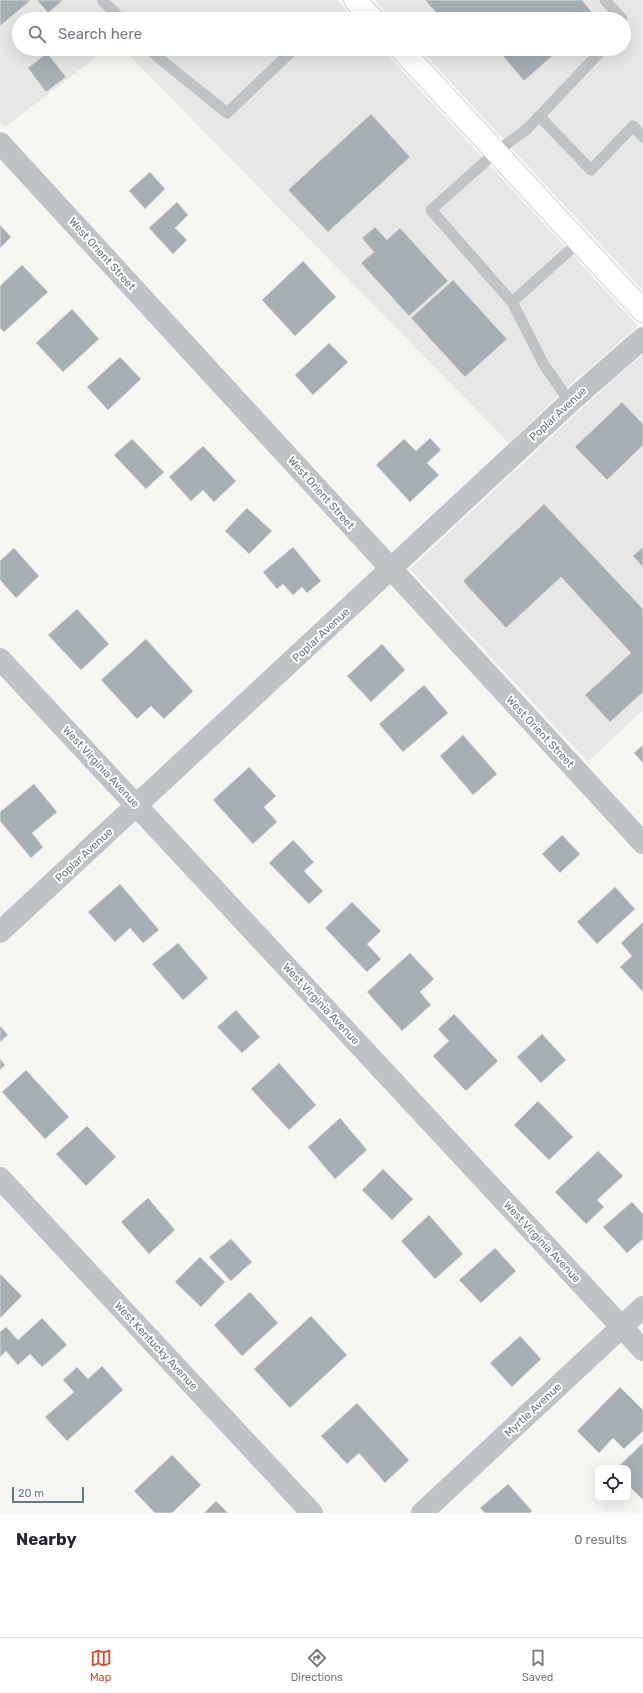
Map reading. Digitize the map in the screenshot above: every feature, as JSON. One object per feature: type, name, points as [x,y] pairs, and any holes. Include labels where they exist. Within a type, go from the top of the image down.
[{"type":"main road","points":[[355,0],[366,12]]},
{"type":"main road","points":[[407,56],[643,311]]},
{"type":"street","name":"West Orient Street","points":[[0,143],[643,843]]},
{"type":"street","name":"Poplar Avenue","points":[[0,932],[570,402],[643,338]]},
{"type":"street","name":"West Virginia Avenue","points":[[0,659],[643,1350]]},
{"type":"street","name":"West Kentucky Avenue","points":[[0,1178],[312,1513]]},
{"type":"street","name":"Myrtle Avenue","points":[[422,1513],[643,1308]]},
{"type":"lane","points":[[102,0],[114,12]]},
{"type":"lane","points":[[604,0],[615,12]]},
{"type":"lane","points":[[157,56],[227,113],[287,56]]},
{"type":"lane","points":[[570,402],[544,365],[512,302],[431,210],[496,152],[528,128],[596,56]]},
{"type":"lane","points":[[539,116],[591,170],[633,126],[643,137]]},
{"type":"lane","points":[[512,302],[579,242]]},
{"type":"shaded area","points":[[0,0],[337,0],[348,12],[12,12],[12,56],[98,56],[5,127],[0,122]]},
{"type":"shaded area","points":[[375,0],[643,0],[643,290],[426,56],[631,56],[631,12],[386,12]]},
{"type":"shaded area","points":[[130,56],[388,56],[638,326],[561,393],[509,443]]},
{"type":"shaded area","points":[[643,354],[643,710],[588,762],[410,569],[578,412]]},
{"type":"building","points":[[0,0],[31,0],[17,12],[12,12],[12,16],[0,26]]},
{"type":"building","points":[[37,0],[63,0],[49,12],[47,12]]},
{"type":"building","points":[[425,0],[582,0],[591,12],[436,12]]},
{"type":"building","points":[[43,56],[49,56],[66,77],[46,92],[28,68]]},
{"type":"building","points":[[503,56],[552,56],[524,81]]},
{"type":"building","points":[[371,114],[410,157],[328,232],[288,190]]},
{"type":"building","points":[[150,172],[165,189],[145,209],[129,191]]},
{"type":"building","points":[[177,202],[188,215],[175,228],[187,240],[173,254],[149,228]]},
{"type":"building","points":[[0,225],[11,237],[0,248]]},
{"type":"building","points":[[375,227],[387,240],[400,228],[448,281],[409,316],[361,263],[374,252],[362,238]]},
{"type":"building","points":[[303,261],[336,297],[295,336],[262,300]]},
{"type":"building","points":[[22,265],[48,292],[4,332],[0,328],[0,286]]},
{"type":"building","points":[[453,280],[507,339],[465,377],[411,318]]},
{"type":"building","points":[[72,309],[99,339],[63,372],[36,343]]},
{"type":"building","points":[[329,343],[348,362],[313,395],[295,375]]},
{"type":"building","points":[[120,357],[141,379],[108,410],[87,387]]},
{"type":"building","points":[[622,402],[643,424],[643,445],[607,480],[575,447]]},
{"type":"building","points":[[430,438],[441,450],[427,463],[439,475],[410,502],[376,465],[404,439],[416,451]]},
{"type":"building","points":[[132,439],[164,472],[146,489],[114,455]]},
{"type":"building","points":[[203,446],[236,481],[214,502],[203,490],[191,501],[169,477]]},
{"type":"building","points":[[544,504],[643,609],[643,692],[610,722],[585,695],[631,653],[561,577],[506,628],[463,581]]},
{"type":"building","points":[[247,508],[272,531],[249,554],[225,531]]},
{"type":"building","points":[[293,547],[321,581],[307,593],[302,587],[293,595],[283,584],[277,589],[263,572]]},
{"type":"building","points":[[643,547],[643,567],[633,556]]},
{"type":"building","points":[[14,548],[39,576],[16,598],[0,580],[0,561]]},
{"type":"building","points":[[77,609],[109,644],[81,670],[48,635]]},
{"type":"building","points":[[146,639],[193,691],[164,719],[151,706],[137,719],[101,680]]},
{"type":"building","points":[[382,644],[405,670],[371,702],[347,676]]},
{"type":"building","points":[[424,685],[448,713],[403,752],[379,724]]},
{"type":"building","points":[[463,735],[497,774],[473,795],[440,756]]},
{"type":"building","points":[[643,745],[643,763],[634,753]]},
{"type":"building","points":[[249,767],[276,796],[264,807],[277,822],[253,844],[213,800]]},
{"type":"building","points":[[34,784],[57,812],[32,833],[43,847],[31,858],[0,821],[0,812]]},
{"type":"building","points":[[562,835],[580,854],[560,873],[542,854]]},
{"type":"building","points":[[293,840],[314,862],[304,871],[323,891],[309,904],[269,863]]},
{"type":"building","points":[[120,884],[159,930],[143,943],[130,928],[115,942],[88,912]]},
{"type":"building","points":[[615,887],[635,909],[597,944],[577,922]]},
{"type":"building","points":[[352,902],[381,931],[367,944],[381,959],[367,972],[325,928]]},
{"type":"building","points":[[643,922],[643,992],[620,967],[632,956],[621,943]]},
{"type":"building","points":[[178,943],[208,978],[183,1000],[152,964]]},
{"type":"building","points":[[410,953],[434,979],[420,992],[431,1005],[402,1031],[367,992]]},
{"type":"building","points":[[236,1010],[260,1037],[242,1053],[217,1027]]},
{"type":"building","points":[[454,1014],[498,1061],[466,1091],[433,1056],[449,1041],[438,1029]]},
{"type":"building","points":[[0,1026],[8,1035],[0,1042]]},
{"type":"building","points":[[542,1034],[566,1060],[541,1083],[517,1057]]},
{"type":"building","points":[[0,1059],[5,1065],[0,1070]]},
{"type":"building","points":[[279,1063],[316,1105],[289,1130],[251,1089]]},
{"type":"building","points":[[26,1070],[69,1117],[45,1139],[2,1092]]},
{"type":"building","points":[[538,1101],[573,1137],[549,1160],[514,1125]]},
{"type":"building","points":[[340,1118],[367,1150],[335,1179],[308,1147]]},
{"type":"building","points":[[87,1126],[116,1157],[86,1186],[56,1154]]},
{"type":"building","points":[[598,1151],[623,1176],[597,1200],[604,1207],[586,1224],[555,1192]]},
{"type":"building","points":[[383,1169],[413,1199],[392,1220],[362,1190]]},
{"type":"building","points":[[148,1198],[175,1230],[149,1254],[121,1222]]},
{"type":"building","points":[[632,1202],[643,1214],[643,1239],[627,1253],[603,1227]]},
{"type":"building","points":[[429,1215],[463,1254],[435,1279],[401,1241]]},
{"type":"building","points":[[231,1239],[252,1262],[231,1281],[209,1257]]},
{"type":"building","points":[[495,1248],[516,1271],[481,1303],[459,1280]]},
{"type":"building","points":[[200,1257],[225,1282],[201,1307],[175,1282]]},
{"type":"building","points":[[0,1274],[22,1296],[0,1318]]},
{"type":"building","points":[[250,1292],[278,1323],[242,1356],[214,1325]]},
{"type":"building","points":[[311,1316],[347,1355],[290,1408],[254,1369]]},
{"type":"building","points":[[42,1318],[67,1345],[42,1367],[30,1354],[18,1365],[6,1351],[0,1357],[0,1332],[6,1327],[18,1340]]},
{"type":"building","points":[[520,1336],[541,1359],[512,1387],[490,1363]]},
{"type":"building","points":[[102,1366],[123,1390],[67,1441],[45,1417],[74,1392],[63,1380],[77,1367],[88,1379]]},
{"type":"building","points":[[620,1387],[643,1410],[643,1431],[624,1449],[613,1438],[599,1453],[577,1431]]},
{"type":"building","points":[[357,1403],[409,1460],[385,1483],[359,1453],[347,1464],[321,1436]]},
{"type":"building","points":[[643,1443],[643,1500],[631,1488],[631,1465],[620,1465]]},
{"type":"building","points":[[172,1455],[201,1485],[172,1513],[155,1513],[134,1491]]},
{"type":"building","points":[[508,1484],[532,1511],[530,1513],[485,1513],[480,1508]]},
{"type":"building","points":[[216,1501],[228,1513],[204,1513]]}]
